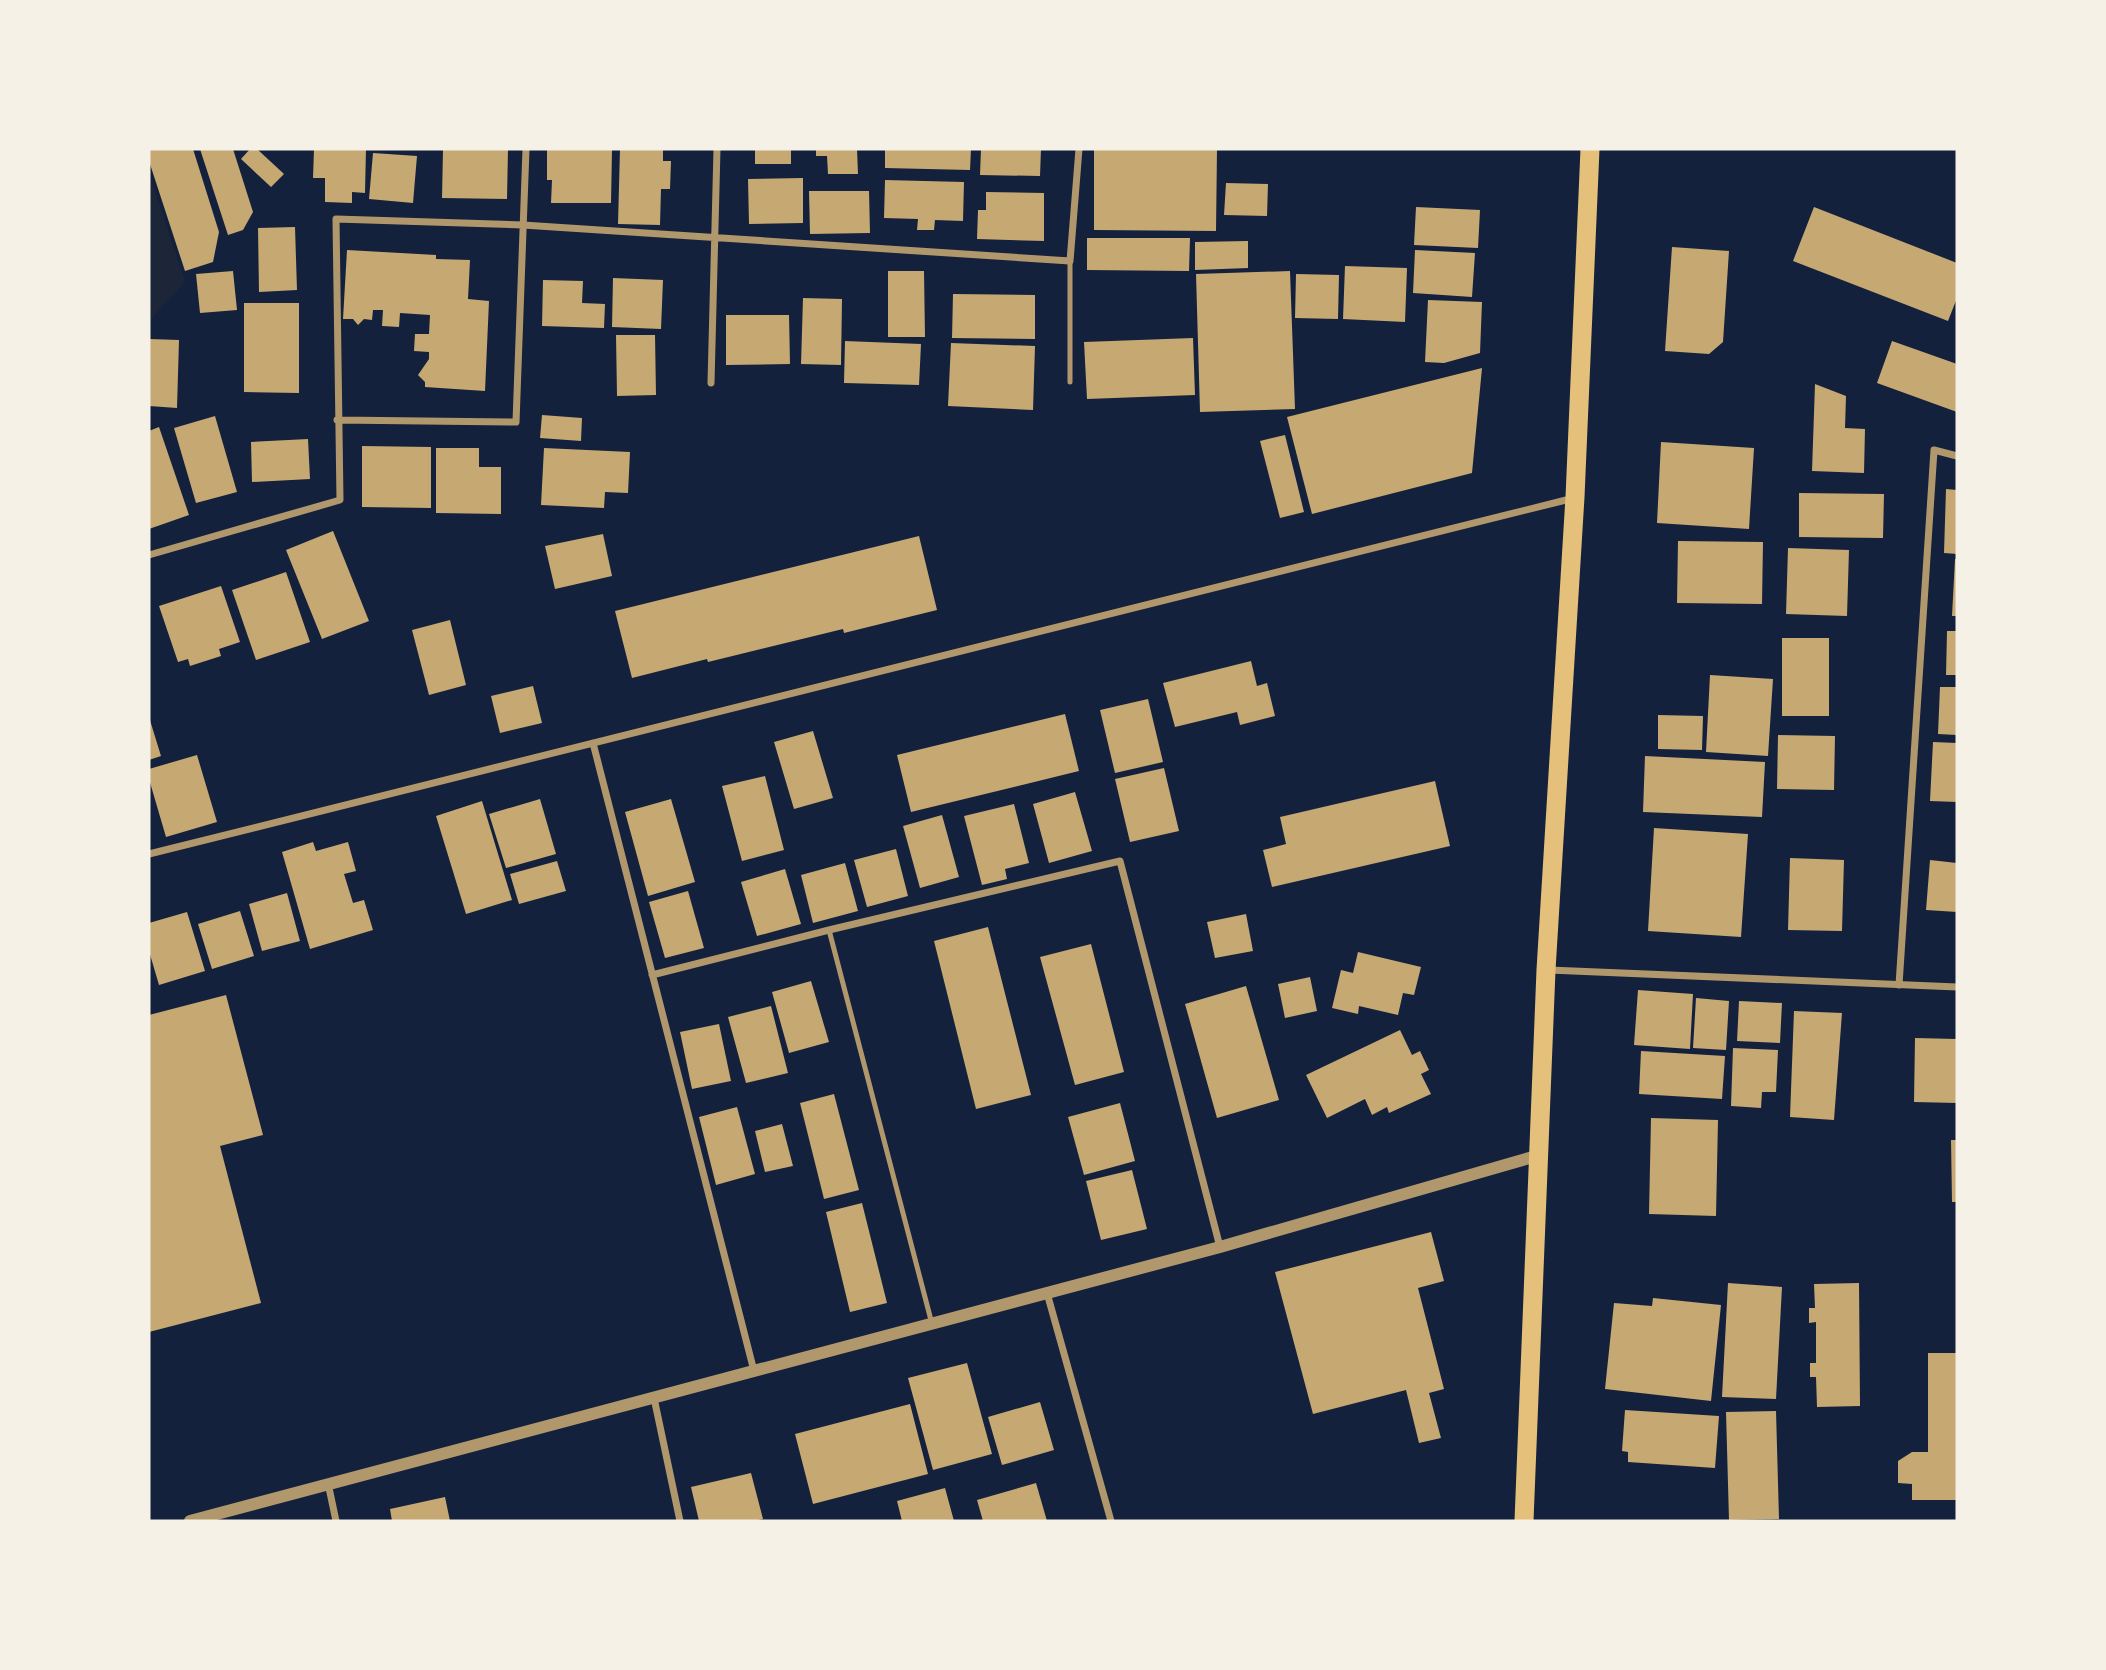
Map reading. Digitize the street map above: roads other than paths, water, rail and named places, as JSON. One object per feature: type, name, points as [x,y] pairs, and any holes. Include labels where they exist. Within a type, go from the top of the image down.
[{"type":"highway","points":[[1524,1521],[1546,970],[1575,497],[1590,149]]},
{"type":"street","points":[[337,420],[516,422],[526,149]]},
{"type":"street","points":[[711,383],[717,149]]},
{"type":"street","points":[[149,555],[340,500],[336,219],[523,225],[1070,261],[1079,149]]},
{"type":"street","points":[[1899,985],[1934,450],[1957,457]]},
{"type":"street","points":[[149,854],[1575,497]]},
{"type":"street","points":[[593,743],[754,1371]]},
{"type":"street","points":[[652,975],[1120,861],[1220,1247]]},
{"type":"street","points":[[1546,970],[1957,987]]},
{"type":"street","points":[[190,1521],[1220,1247],[1540,1155]]},
{"type":"street","points":[[1047,1292],[1111,1521]]},
{"type":"street","points":[[654,1398],[680,1521]]},
{"type":"street","points":[[328,1483],[336,1521]]},
{"type":"lane","points":[[1070,261],[1070,382]]},
{"type":"lane","points":[[830,930],[932,1324]]}]
